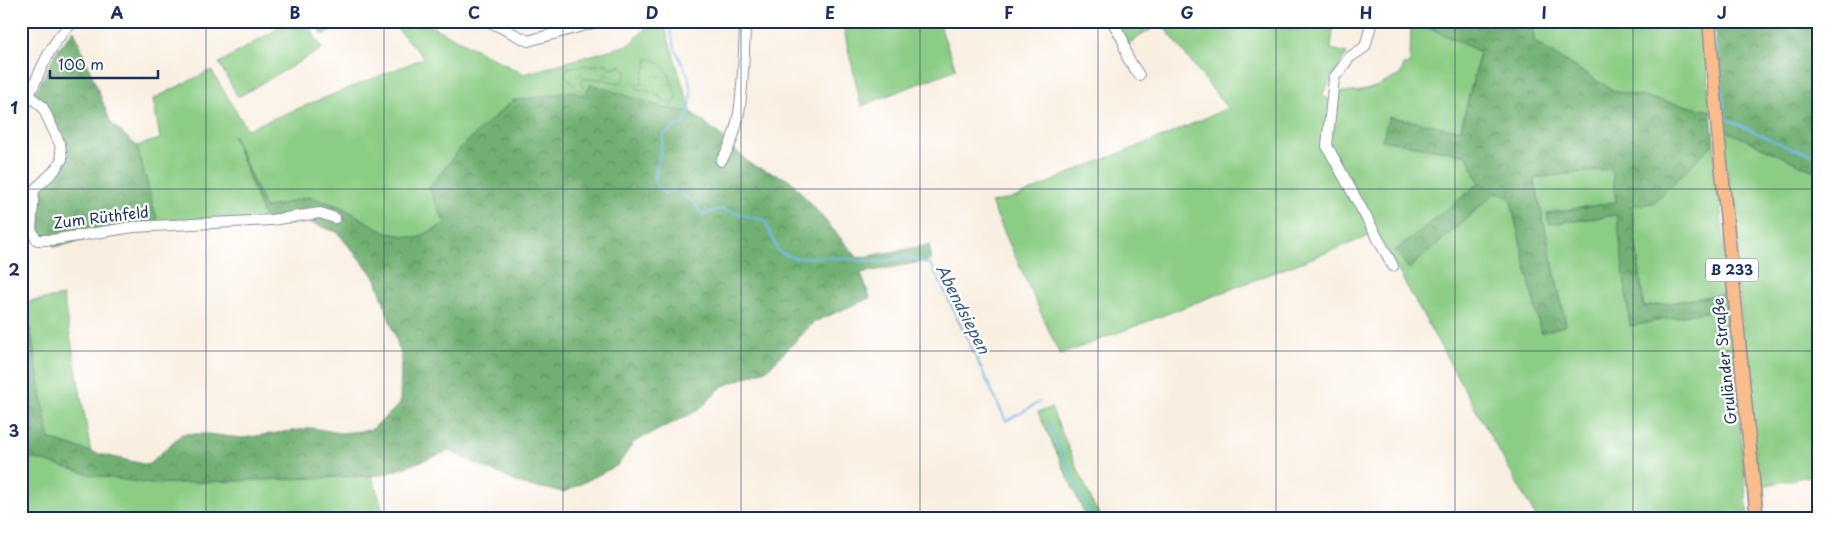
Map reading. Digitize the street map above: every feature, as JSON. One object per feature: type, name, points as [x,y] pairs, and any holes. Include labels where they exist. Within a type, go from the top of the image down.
[{"type":"main road","name":"Gruländer Straße","points":[[1709,21],[1718,133],[1757,519]]},
{"type":"street","points":[[21,110],[29,96],[40,68],[66,28],[75,21]]},
{"type":"street","points":[[488,21],[528,41],[566,26],[600,21]]},
{"type":"street","points":[[721,161],[726,153],[735,127],[742,95],[744,21]]},
{"type":"street","points":[[1112,21],[1123,40],[1127,57],[1138,75]]},
{"type":"street","points":[[1372,21],[1365,47],[1350,58],[1334,78],[1327,146],[1393,266]]},
{"type":"street","points":[[21,83],[29,96]]},
{"type":"street","name":"Zum Rüthfeld","points":[[29,96],[42,106],[60,144],[62,159],[54,171],[34,190],[31,230],[37,240],[52,240],[134,226],[271,220],[320,213],[335,218]]},
{"type":"green space","points":[[291,21],[306,21],[322,49],[238,97],[219,63]]},
{"type":"green space","points":[[315,21],[346,21],[323,35]]},
{"type":"green space","points":[[390,21],[421,21],[524,74],[631,44],[652,21],[663,21],[691,112],[588,96],[584,97],[445,224],[417,238],[386,233],[342,207],[309,197],[265,208],[238,149],[265,220],[158,223],[137,146],[160,139],[153,99],[211,70],[247,129],[424,58]],"holes":[[[610,68],[607,79],[582,80],[581,83],[585,94],[565,75]],[[637,84],[641,84],[677,98],[672,106],[650,91],[637,89]]]},
{"type":"green space","points":[[842,21],[938,21],[956,69],[861,106]]},
{"type":"green space","points":[[1115,21],[1334,21],[1331,49],[1347,53],[1322,95],[1335,103],[1335,91],[1362,91],[1400,75],[1404,65],[1410,64],[1411,21],[1415,21],[1480,52],[1460,131],[1389,117],[1383,140],[1467,155],[1480,183],[1395,251],[1409,269],[1495,193],[1510,197],[1541,333],[1566,324],[1534,177],[1612,169],[1616,202],[1547,213],[1549,224],[1617,215],[1630,326],[1730,307],[1748,519],[1537,519],[1377,233],[1060,355],[991,203],[1017,197],[1079,169],[1170,134],[1227,108],[1161,23],[1128,44]]},
{"type":"green space","points":[[1415,21],[1533,21],[1534,42],[1614,91],[1711,111],[1714,143],[1653,203],[1631,206],[1644,307],[1729,293],[1730,307],[1630,326],[1617,215],[1549,224],[1547,214],[1616,202],[1612,169],[1534,178],[1566,325],[1541,333],[1510,197],[1495,193],[1409,269],[1395,251],[1479,183],[1467,155],[1382,140],[1389,117],[1461,130],[1480,52]]},
{"type":"green space","points":[[1533,21],[1703,21],[1711,111],[1614,91],[1534,42]]},
{"type":"green space","points":[[1714,21],[1818,21],[1818,173],[1723,129]]},
{"type":"green space","points":[[74,30],[111,123],[137,146],[158,223],[55,247],[36,233],[37,190],[62,169],[69,154],[49,109],[35,94],[56,52]]},
{"type":"green space","points":[[648,58],[661,64],[671,79],[677,98],[672,106],[656,94],[637,89],[636,84],[641,84]]},
{"type":"green space","points":[[607,64],[610,68],[623,65],[626,74],[622,81],[617,84],[600,79],[582,80],[581,83],[586,94],[583,95],[565,75],[568,67]]},
{"type":"green space","points":[[591,84],[668,109],[691,112],[719,134],[750,164],[790,180],[858,258],[929,245],[932,260],[861,273],[870,298],[814,322],[768,369],[723,386],[699,410],[634,442],[618,465],[565,492],[523,485],[449,451],[383,475],[151,484],[92,475],[28,457],[28,442],[21,394],[21,278],[49,439],[91,452],[148,465],[182,434],[208,434],[242,438],[312,428],[341,433],[371,430],[400,404],[401,354],[376,279],[337,232],[303,220],[265,220],[233,135],[265,208],[308,197],[342,207],[386,233],[417,238],[445,224],[429,188],[462,146],[512,101],[574,91],[584,97],[588,96],[587,91]]},
{"type":"green space","points":[[1723,129],[1818,173],[1818,474],[1758,487]]},
{"type":"green space","points":[[1714,143],[1729,293],[1644,307],[1631,205],[1653,203]]},
{"type":"green space","points":[[63,296],[91,452],[49,439],[26,302]]},
{"type":"green space","points":[[1051,408],[1095,508],[1104,519],[1087,519],[1038,412]]},
{"type":"green space","points":[[21,442],[28,442],[151,484],[372,476],[386,519],[21,519]]},
{"type":"waterway","name":"Abendsiepen","points":[[668,21],[675,49],[688,75],[691,91],[690,109],[683,125],[678,125],[664,134],[654,180],[663,193],[675,190]]},
{"type":"waterway","points":[[1717,48],[1726,119],[1792,149],[1818,156]]},
{"type":"waterway","name":"Abendsiepen","points":[[681,194],[694,202],[702,215],[722,209],[765,221],[778,251],[793,258],[823,257],[881,262],[905,256],[931,265],[1006,421],[1040,402]]},
{"type":"waterway","name":"Abendsiepen","points":[[1048,422],[1083,499],[1095,519]]}]
